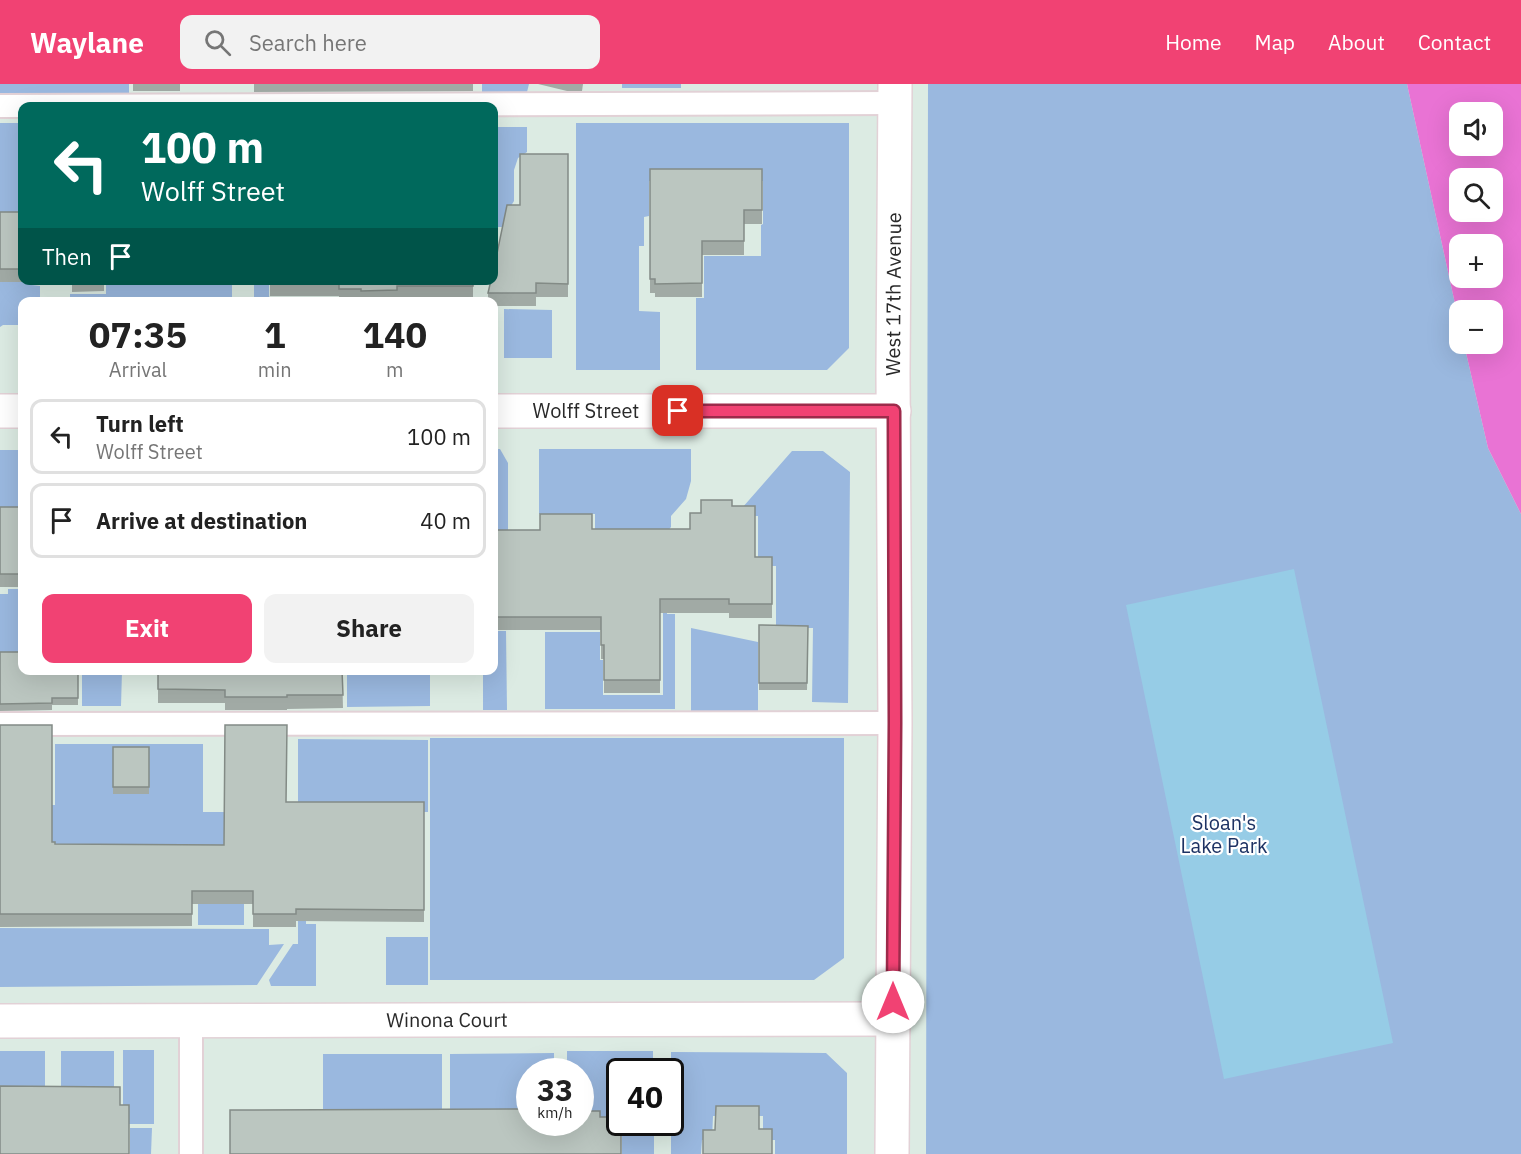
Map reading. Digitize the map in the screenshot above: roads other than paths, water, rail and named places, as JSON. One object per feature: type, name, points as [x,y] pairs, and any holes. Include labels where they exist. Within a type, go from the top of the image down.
[{"type":"street","name":"West 17th Avenue","points":[[892,1154],[895,94]]},
{"type":"street","points":[[0,411],[18,411]]},
{"type":"street","name":"Wolff Street","points":[[498,411],[894,411]]},
{"type":"street","name":"Winona Court","points":[[0,1021],[893,1019]]},
{"type":"lane","points":[[298,102],[895,94]]},
{"type":"lane","points":[[0,106],[18,106]]},
{"type":"lane","points":[[0,724],[895,723]]},
{"type":"lane","points":[[191,1020],[191,1154]]},
{"type":"park label","name":"Sloan's Lake Park","points":[[1224,834]]}]
